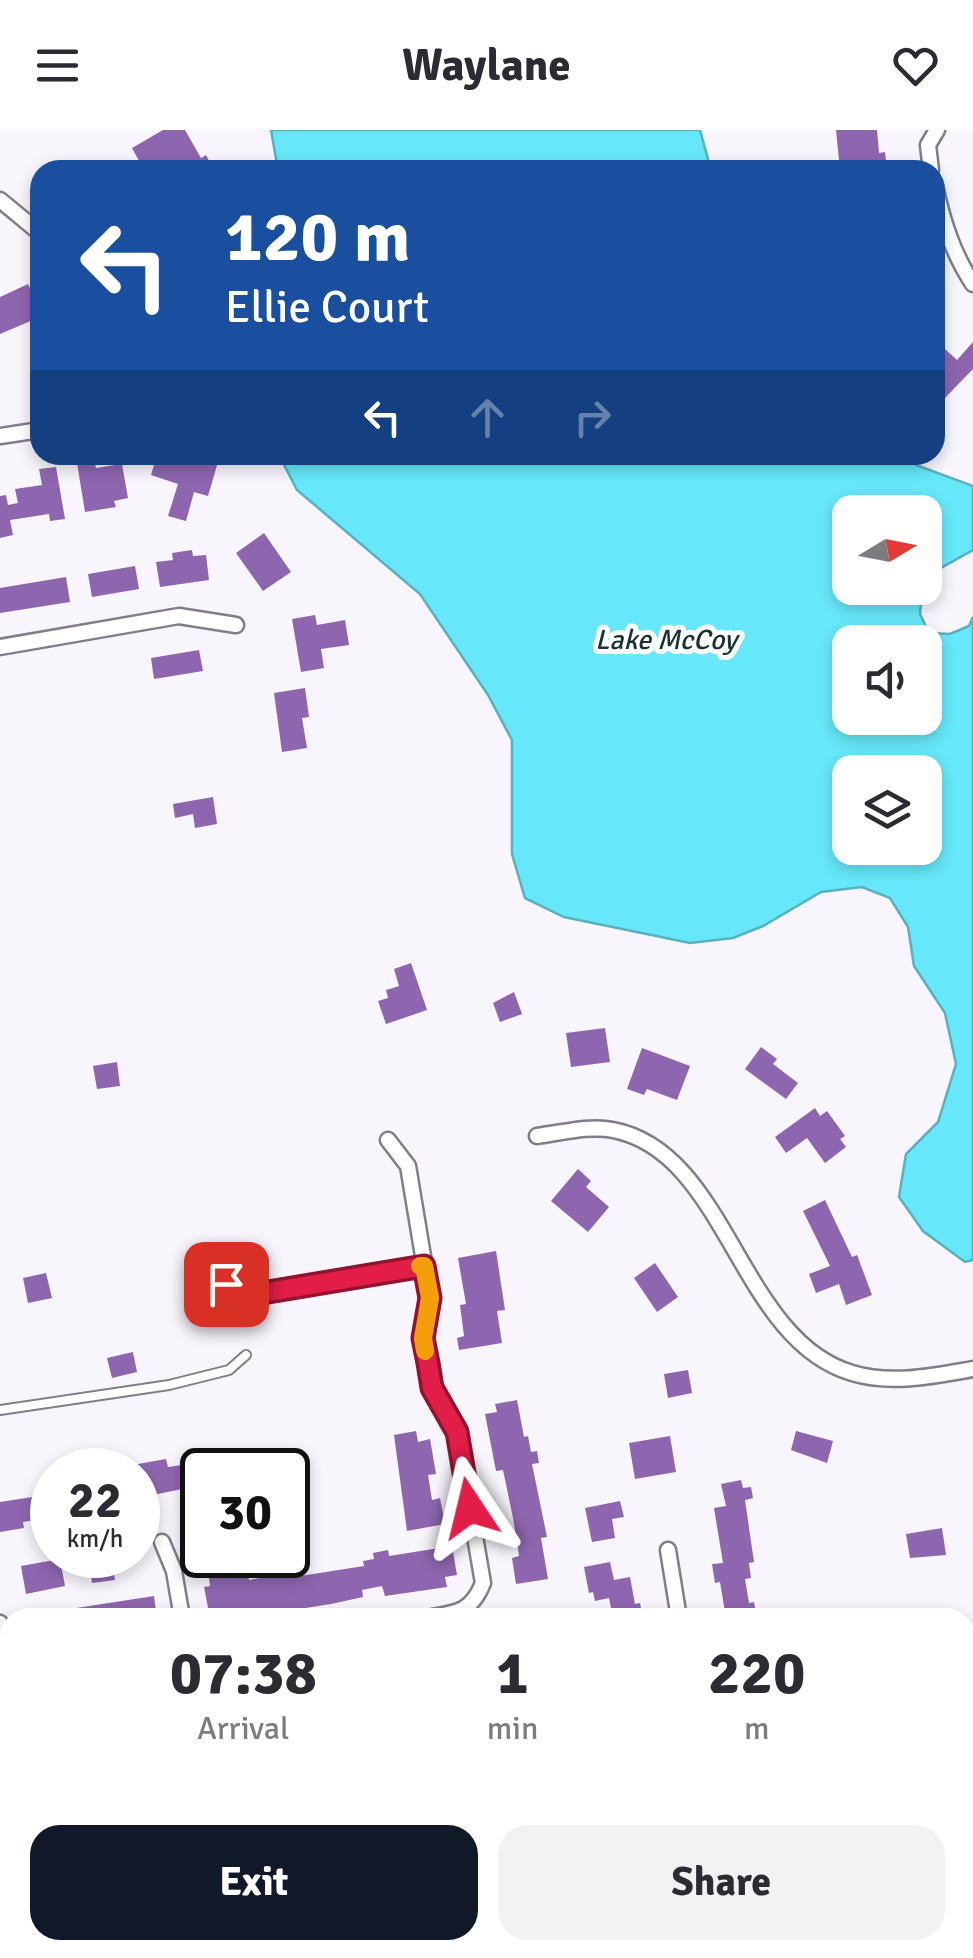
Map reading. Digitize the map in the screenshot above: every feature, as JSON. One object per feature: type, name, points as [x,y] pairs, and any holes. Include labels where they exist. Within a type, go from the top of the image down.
[{"type":"street","points":[[930,160],[928,145],[937,130]]},
{"type":"street","points":[[0,200],[30,225]]},
{"type":"street","points":[[945,227],[958,262],[973,284]]},
{"type":"street","points":[[0,436],[30,432]]},
{"type":"street","points":[[0,647],[179,616],[236,625]]},
{"type":"street","points":[[537,1136],[609,1128],[640,1137],[664,1154],[715,1218],[766,1301],[802,1347],[819,1360],[852,1374],[885,1379],[973,1370]]},
{"type":"street","points":[[388,1140],[408,1166],[430,1298],[423,1338],[432,1388],[457,1432],[483,1583],[476,1601],[465,1608]]},
{"type":"street","points":[[226,1284],[244,1296],[424,1266]]},
{"type":"street","points":[[162,1542],[174,1571],[180,1608]]},
{"type":"street","points":[[668,1550],[677,1608]]},
{"type":"lane","points":[[0,1410],[170,1385],[229,1370],[246,1354]]},
{"type":"water","points":[[271,130],[700,130],[708,160],[276,160]]},
{"type":"water","name":"Lake McCoy","points":[[284,465],[916,465],[973,486],[973,550],[942,567],[942,495],[832,495],[832,605],[921,605],[925,625],[832,625],[832,735],[942,735],[942,634],[969,626],[973,617],[973,1260],[965,1262],[923,1231],[899,1197],[906,1154],[938,1122],[956,1064],[945,1013],[914,966],[908,927],[890,898],[862,887],[821,892],[763,926],[733,938],[690,943],[564,917],[525,898],[512,854],[512,740],[488,695],[420,594],[297,490]]},
{"type":"building","points":[[163,130],[185,130],[201,158],[206,155],[209,160],[139,160],[132,148]]},
{"type":"building","points":[[836,130],[877,130],[879,153],[885,152],[886,160],[839,160]]},
{"type":"building","points":[[28,284],[30,321],[0,334],[0,297]]},
{"type":"building","points":[[973,342],[973,369],[945,398],[945,349],[957,360]]},
{"type":"building","points":[[77,465],[122,465],[128,498],[114,501],[116,507],[85,512]]},
{"type":"building","points":[[154,465],[217,465],[208,496],[194,492],[186,521],[168,516],[178,484],[151,475]]},
{"type":"building","points":[[56,467],[65,519],[50,521],[49,514],[10,520],[13,535],[0,538],[0,496],[6,495],[8,505],[18,503],[15,489],[42,485],[39,469]]},
{"type":"building","points":[[264,533],[291,572],[263,591],[236,553]]},
{"type":"building","points":[[192,550],[193,556],[206,555],[209,580],[160,587],[156,562],[173,560],[172,553]]},
{"type":"building","points":[[135,566],[139,589],[92,597],[88,574]]},
{"type":"building","points":[[66,577],[70,602],[0,613],[0,588]]},
{"type":"building","points":[[315,615],[317,625],[345,620],[349,645],[321,649],[324,668],[301,672],[292,619]]},
{"type":"building","points":[[199,650],[203,671],[154,679],[151,658]]},
{"type":"building","points":[[305,688],[309,717],[302,718],[307,748],[282,752],[274,693]]},
{"type":"building","points":[[213,797],[217,824],[195,828],[193,814],[175,818],[173,804]]},
{"type":"building","points":[[411,963],[427,1010],[386,1024],[378,1001],[388,998],[386,990],[399,986],[394,969]]},
{"type":"building","points":[[514,992],[522,1014],[500,1022],[493,1003]]},
{"type":"building","points":[[605,1028],[610,1062],[571,1067],[566,1033]]},
{"type":"building","points":[[761,1047],[777,1059],[773,1064],[798,1083],[786,1099],[745,1069]]},
{"type":"building","points":[[642,1048],[690,1066],[677,1100],[647,1089],[644,1095],[627,1089]]},
{"type":"building","points":[[117,1062],[120,1086],[97,1089],[93,1066]]},
{"type":"building","points":[[815,1108],[820,1116],[827,1111],[845,1136],[840,1139],[846,1147],[825,1163],[807,1138],[786,1153],[775,1137]]},
{"type":"building","points":[[578,1169],[591,1181],[586,1187],[609,1207],[588,1232],[551,1201]]},
{"type":"building","points":[[825,1200],[852,1257],[857,1255],[872,1295],[846,1305],[839,1284],[816,1293],[809,1274],[830,1266],[803,1211]]},
{"type":"building","points":[[496,1251],[505,1310],[497,1311],[502,1343],[459,1350],[457,1338],[464,1336],[460,1305],[466,1304],[458,1258]]},
{"type":"building","points":[[655,1263],[678,1297],[657,1312],[634,1278]]},
{"type":"building","points":[[46,1273],[52,1298],[28,1303],[23,1278]]},
{"type":"building","points":[[133,1352],[137,1372],[112,1378],[107,1358]]},
{"type":"building","points":[[688,1370],[692,1393],[668,1398],[664,1374]]},
{"type":"building","points":[[517,1400],[524,1437],[528,1436],[531,1452],[537,1451],[539,1463],[532,1464],[547,1537],[541,1538],[548,1579],[516,1584],[512,1558],[519,1556],[513,1518],[503,1470],[496,1471],[485,1414],[497,1412],[495,1404]]},
{"type":"building","points":[[416,1431],[418,1442],[430,1439],[436,1474],[428,1475],[432,1500],[440,1498],[445,1524],[407,1531],[394,1435]]},
{"type":"building","points":[[796,1431],[833,1441],[827,1463],[791,1450]]},
{"type":"building","points":[[670,1436],[676,1472],[635,1479],[629,1443]]},
{"type":"building","points":[[166,1459],[168,1467],[180,1465],[180,1489],[160,1494],[160,1460]]},
{"type":"building","points":[[741,1480],[743,1488],[751,1487],[753,1498],[745,1500],[754,1562],[749,1563],[751,1578],[745,1579],[749,1603],[754,1602],[755,1608],[724,1608],[720,1582],[715,1583],[712,1564],[723,1563],[714,1508],[726,1506],[721,1484]]},
{"type":"building","points":[[30,1497],[30,1521],[23,1522],[24,1528],[0,1532],[0,1502]]},
{"type":"building","points":[[620,1501],[624,1517],[612,1519],[615,1538],[592,1542],[585,1508]]},
{"type":"building","points":[[942,1528],[946,1555],[910,1558],[906,1534]]},
{"type":"building","points":[[452,1546],[457,1575],[445,1577],[447,1587],[385,1596],[382,1586],[362,1590],[363,1597],[306,1608],[208,1608],[204,1587],[210,1586],[209,1578],[310,1578],[310,1574],[364,1566],[363,1561],[374,1559],[373,1553],[388,1550],[389,1556]]},
{"type":"building","points":[[610,1562],[614,1580],[630,1577],[635,1604],[640,1603],[641,1608],[611,1608],[609,1598],[595,1601],[593,1592],[589,1593],[584,1567]]},
{"type":"building","points":[[30,1564],[30,1578],[64,1578],[65,1586],[26,1594],[21,1566]]},
{"type":"building","points":[[91,1578],[115,1578],[115,1580],[92,1583]]},
{"type":"building","points":[[154,1596],[156,1608],[76,1608]]},
{"type":"slow traffic","points":[[420,1266],[424,1266],[430,1298],[423,1338],[425,1351]]},
{"type":"route","points":[[226,1284],[244,1296],[424,1266],[430,1298],[423,1338],[432,1388],[457,1432],[470,1508]]}]
